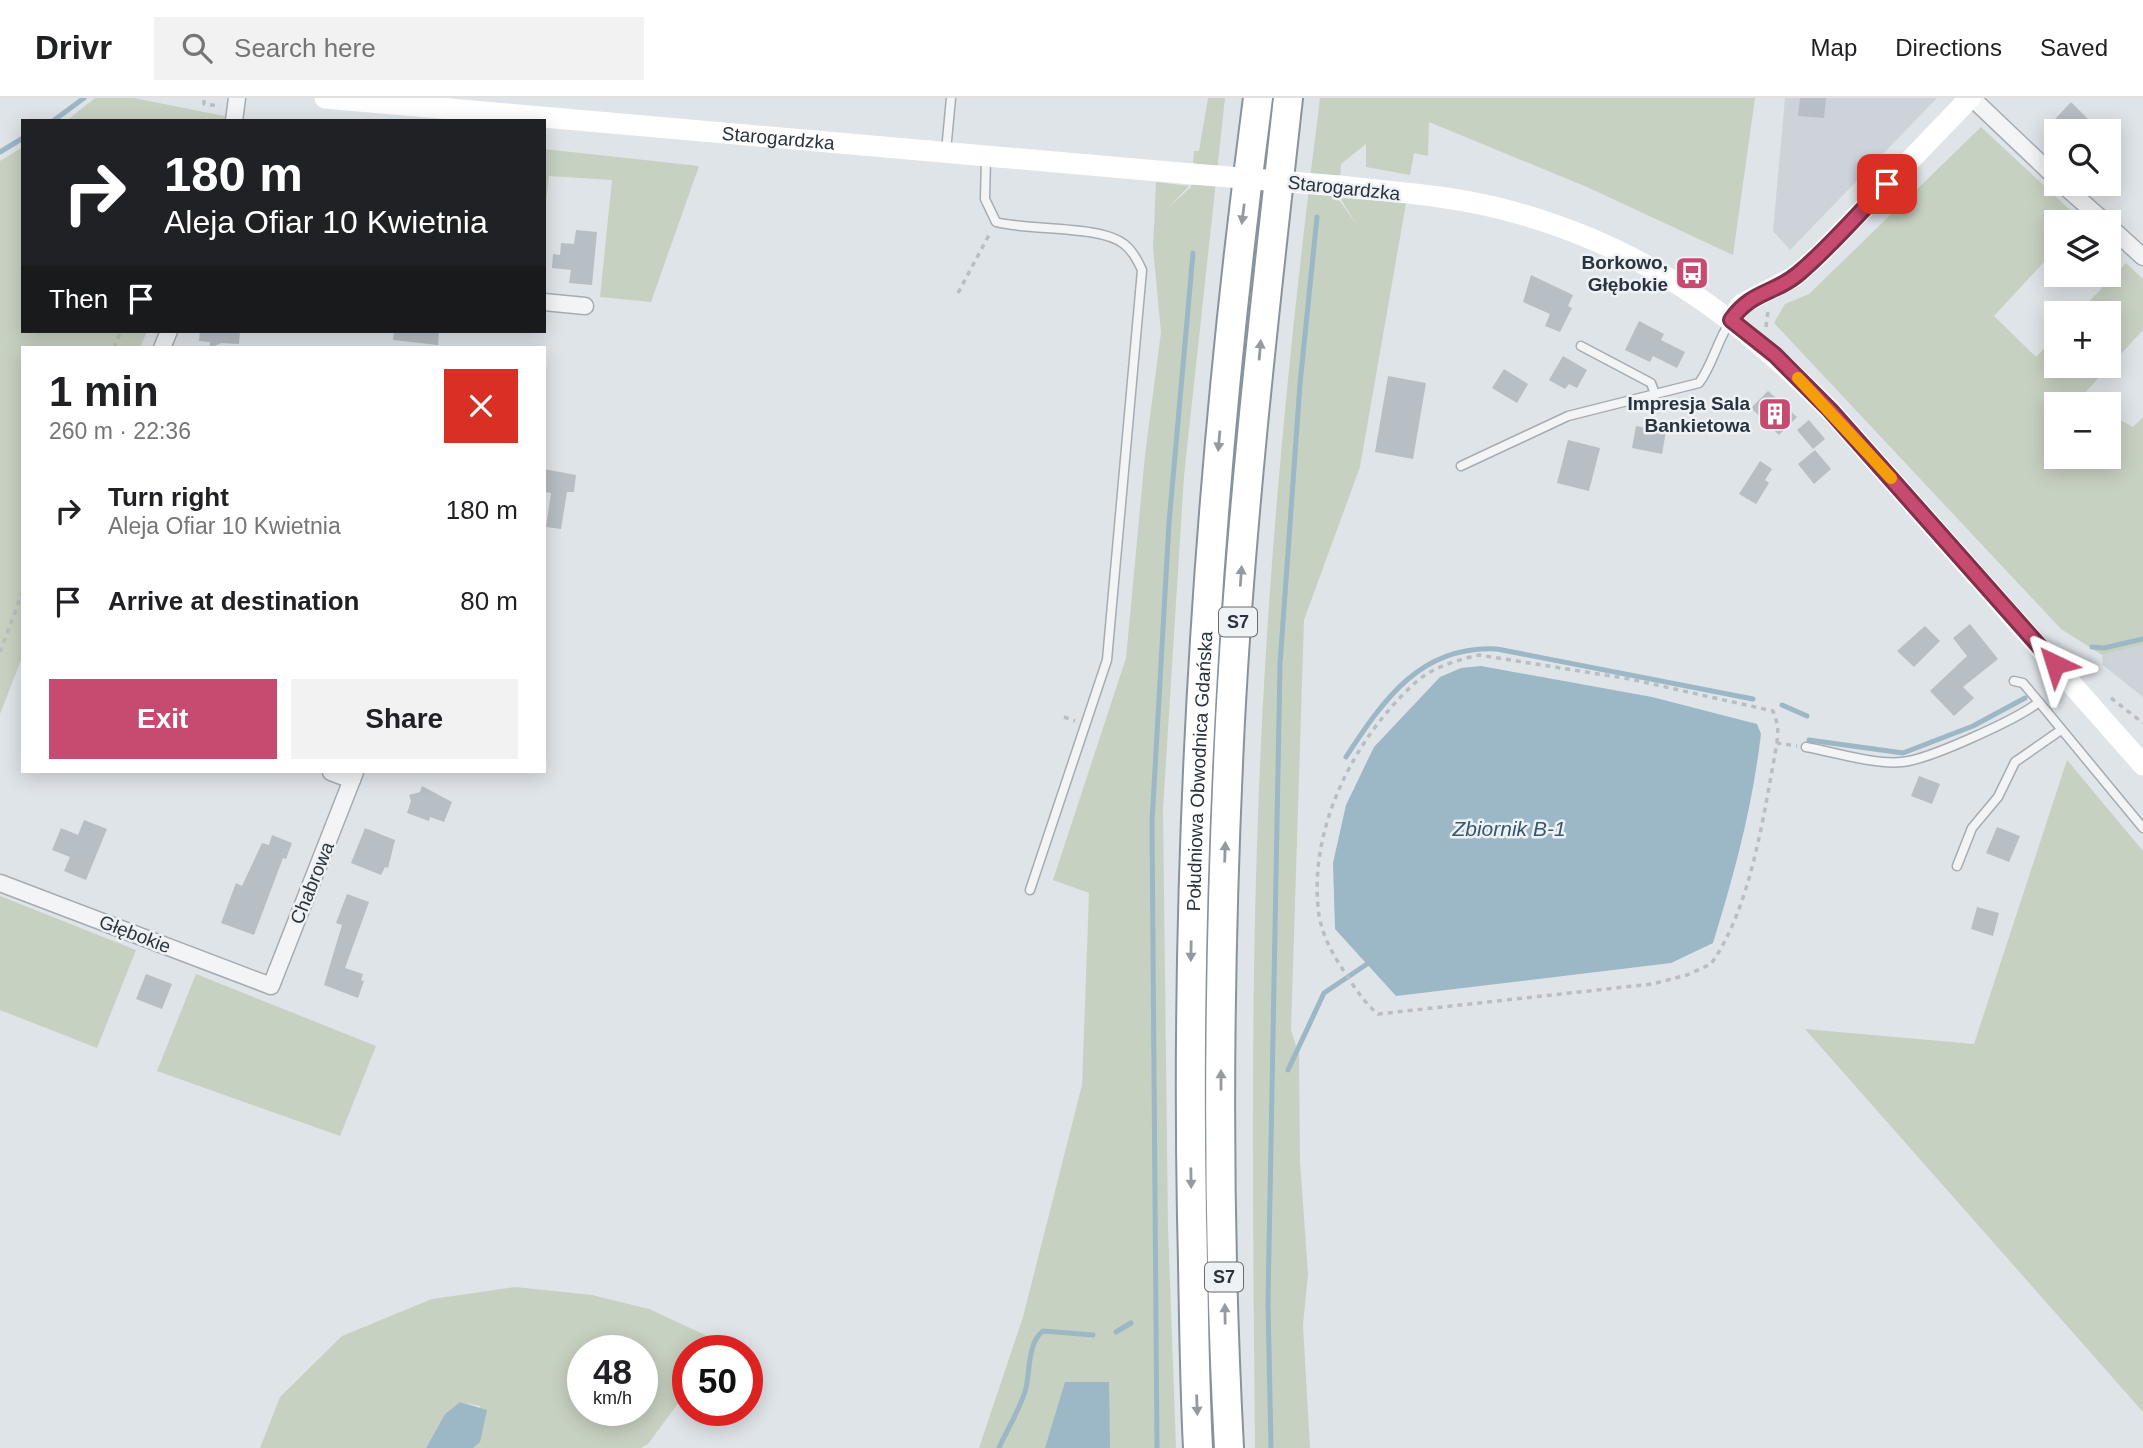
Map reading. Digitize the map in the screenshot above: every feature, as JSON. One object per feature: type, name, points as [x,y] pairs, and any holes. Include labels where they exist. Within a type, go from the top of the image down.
[{"type":"highway","name":"Południowa Obwodnica Gdańska","points":[[1198,1448],[1190,1074],[1196,796],[1223,403],[1258,98]]},
{"type":"highway","name":"Południowa Obwodnica Gdańska","points":[[1229,1448],[1221,1136],[1222,931],[1230,732],[1250,466],[1288,98]]},
{"type":"main road","name":"Starogardzka","points":[[325,98],[1339,186],[1452,199],[1541,220],[1598,242],[1655,270],[1731,320],[1775,355],[1830,410],[2143,765]]},
{"type":"main road","points":[[1731,320],[1742,304],[1794,277],[1819,255],[1971,98]]},
{"type":"street","points":[[234,119],[237,98]]},
{"type":"street","points":[[1971,98],[2044,167]]},
{"type":"street","points":[[2076,196],[2091,210]]},
{"type":"street","points":[[2121,237],[2143,257]]},
{"type":"street","points":[[546,302],[585,306]]},
{"type":"street","name":"Chabrowa","points":[[271,986],[354,776],[337,773]]},
{"type":"street","name":"Głębokie","points":[[0,883],[271,986]]},
{"type":"lane","points":[[946,151],[951,98]]},
{"type":"lane","points":[[986,155],[985,199],[996,222],[1016,227],[1111,236],[1125,244],[1142,270],[1143,287],[1107,660],[1030,890]]},
{"type":"lane","points":[[1461,466],[1568,416],[1699,383],[1708,370],[1719,338],[1731,320]]},
{"type":"lane","points":[[1581,346],[1651,383],[1655,394]]},
{"type":"lane","points":[[2014,681],[2023,682],[2143,828]]},
{"type":"lane","points":[[1806,747],[1888,762],[1907,762],[2027,712],[2039,702]]},
{"type":"lane","points":[[1957,866],[1972,828],[1998,797],[2015,762],[2061,730]]},
{"type":"path","points":[[958,293],[996,222]]},
{"type":"path","points":[[0,652],[21,596]]},
{"type":"path","points":[[1479,654],[1712,696],[1773,711],[1778,726],[1777,743],[1753,858],[1736,911],[1711,964],[1687,975],[1652,985],[1386,1015],[1378,1014],[1369,1006],[1352,984],[1324,933],[1319,914],[1322,853],[1330,816],[1341,785],[1366,737],[1417,681],[1437,669],[1479,654]]},
{"type":"path","points":[[1777,743],[1806,747]]},
{"type":"shaded area","points":[[1785,98],[1937,98],[1790,250],[1773,231]]},
{"type":"shaded area","points":[[2143,645],[2143,697],[2103,665],[2102,655]]},
{"type":"green space","points":[[95,98],[134,98],[229,117],[228,119],[69,119]]},
{"type":"green space","points":[[1208,98],[1225,98],[1184,476],[1163,809],[1168,1227],[1176,1448],[979,1448],[1023,1317],[1082,1085],[1089,893],[1053,880],[1126,658],[1145,455],[1161,332],[1153,248],[1156,182],[1189,186],[1168,208],[1191,187],[1194,151],[1199,151]]},
{"type":"green space","points":[[1266,98],[1278,98],[1246,384],[1220,1448],[1208,1448],[1199,1134],[1216,597]]},
{"type":"green space","points":[[1320,98],[1755,98],[1733,255],[1587,187],[1429,122],[1428,156],[1414,153],[1410,175],[1366,167],[1366,144],[1341,164],[1339,200],[1357,225],[1340,198],[1406,203],[1360,467],[1304,620],[1291,1030],[1299,1055],[1300,1162],[1308,1274],[1303,1325],[1310,1448],[1255,1448],[1253,1036],[1263,702],[1282,443]]},
{"type":"green space","points":[[1981,127],[2044,186],[2044,196],[2055,196],[2070,210],[2044,210],[2044,262],[1994,316],[2036,357],[2044,349],[2044,378],[2099,378],[2086,392],[2044,392],[2044,469],[2121,469],[2121,420],[2133,427],[2143,417],[2143,645],[2102,655],[2061,629],[1774,323],[1785,304],[1809,294]]},
{"type":"green space","points":[[21,148],[21,333],[146,333],[141,346],[21,346],[21,660],[0,714],[0,161]]},
{"type":"green space","points":[[546,149],[699,166],[651,302],[600,297],[612,180],[549,176],[546,201]]},
{"type":"green space","points":[[2126,263],[2143,279],[2143,330],[2121,354],[2121,301],[2090,301],[2103,287],[2121,287],[2121,268]]},
{"type":"green space","points":[[2067,760],[2143,851],[2143,1412],[1805,1029],[1974,1044]]},
{"type":"green space","points":[[0,896],[136,950],[97,1048],[0,1010]]},
{"type":"green space","points":[[196,974],[376,1046],[340,1136],[157,1071]]},
{"type":"green space","points":[[515,1287],[592,1295],[649,1309],[705,1335],[672,1335],[672,1412],[648,1444],[641,1448],[473,1448],[480,1442],[480,1406],[460,1402],[445,1414],[426,1448],[260,1448],[280,1397],[342,1336],[432,1299]]},
{"type":"water","name":"Zbiornik B-1","points":[[1481,666],[1652,697],[1757,724],[1761,734],[1748,814],[1713,943],[1671,963],[1396,996],[1335,929],[1333,863],[1346,805],[1374,747],[1440,677],[1461,668]]},
{"type":"water","points":[[1065,1382],[1109,1382],[1110,1448],[1045,1448]]},
{"type":"water","points":[[460,1402],[487,1410],[480,1442],[473,1448],[426,1448],[445,1414]]},
{"type":"building","points":[[1800,98],[1826,98],[1824,118],[1798,116]]},
{"type":"building","points":[[2071,102],[2088,119],[2055,119]]},
{"type":"building","points":[[576,230],[597,232],[592,285],[569,283],[571,270],[552,268],[553,254],[560,255],[561,243],[574,244]]},
{"type":"building","points":[[1531,275],[1573,295],[1568,306],[1572,308],[1560,332],[1545,326],[1550,314],[1523,302]]},
{"type":"building","points":[[1639,321],[1664,334],[1661,340],[1685,352],[1677,368],[1653,356],[1650,362],[1625,350]]},
{"type":"building","points":[[200,333],[240,333],[239,344],[221,343],[210,346],[210,342],[199,341]]},
{"type":"building","points":[[394,333],[439,333],[438,345],[393,340]]},
{"type":"building","points":[[1563,356],[1587,370],[1577,388],[1569,384],[1565,389],[1549,380]]},
{"type":"building","points":[[1504,369],[1528,384],[1517,403],[1492,388]]},
{"type":"building","points":[[1388,376],[1426,383],[1413,459],[1375,452]]},
{"type":"building","name":"Impresja Sala Bankietowa","points":[[1768,391],[1797,417],[1779,435],[1751,408]]},
{"type":"building","points":[[1809,420],[1825,439],[1813,449],[1797,430]]},
{"type":"building","points":[[1636,426],[1666,431],[1662,454],[1632,448]]},
{"type":"building","points":[[1568,440],[1600,448],[1589,491],[1557,483]]},
{"type":"building","points":[[1815,450],[1831,469],[1814,484],[1798,464]]},
{"type":"building","points":[[1760,461],[1772,469],[1765,480],[1769,483],[1756,504],[1739,494]]},
{"type":"building","points":[[546,469],[576,475],[574,492],[567,492],[561,529],[546,527],[551,493],[546,492]]},
{"type":"building","points":[[1970,624],[1998,659],[1963,687],[1974,698],[1954,716],[1930,691],[1967,656],[1953,638]]},
{"type":"building","points":[[1925,626],[1940,641],[1914,667],[1897,651]]},
{"type":"building","points":[[1919,776],[1940,784],[1932,804],[1911,796]]},
{"type":"building","points":[[422,786],[452,802],[444,822],[430,817],[429,821],[407,813],[411,801],[409,795],[420,792]]},
{"type":"building","points":[[84,820],[107,829],[86,880],[64,871],[70,857],[52,850],[61,828],[78,835]]},
{"type":"building","points":[[1997,827],[2020,836],[2009,862],[1986,853]]},
{"type":"building","points":[[365,828],[395,840],[388,868],[385,867],[381,875],[351,863]]},
{"type":"building","points":[[272,835],[292,843],[286,859],[283,858],[254,935],[221,923],[236,883],[242,886],[262,843],[269,845]]},
{"type":"building","points":[[347,894],[369,902],[345,968],[363,974],[361,980],[364,981],[358,998],[324,985],[342,925],[336,923]]},
{"type":"building","points":[[1977,907],[1999,913],[1993,936],[1971,929]]},
{"type":"building","points":[[146,974],[172,984],[162,1009],[136,999]]},
{"type":"waterway","points":[[56,119],[84,98]]},
{"type":"waterway","points":[[0,152],[21,139]]},
{"type":"waterway","points":[[1271,1448],[1268,1302],[1280,664],[1300,384],[1317,217]]},
{"type":"waterway","points":[[1157,1448],[1152,822],[1169,523],[1193,253]]},
{"type":"waterway","points":[[2092,647],[2104,648],[2143,639]]},
{"type":"waterway","points":[[1346,757],[1390,696],[1407,680],[1426,666],[1447,656],[1470,650],[1497,649],[1753,699]]},
{"type":"waterway","points":[[1809,740],[1903,753],[1973,726],[2025,698]]},
{"type":"waterway","points":[[1782,705],[1807,716]]},
{"type":"waterway","points":[[1288,1070],[1324,993],[1367,964]]},
{"type":"waterway","points":[[1116,1332],[1131,1323]]},
{"type":"waterway","points":[[999,1448],[1024,1396],[1032,1349],[1038,1336],[1043,1331],[1093,1335]]},
{"type":"slow traffic","points":[[1798,378],[1891,478]]},
{"type":"place","name":"Borkowo, Głębokie","points":[[1692,273]]},
{"type":"place","name":"Impresja Sala Bankietowa","points":[[1775,414]]},
{"type":"route","points":[[1887,184],[1819,255],[1794,277],[1742,304],[1731,320],[1775,355],[1830,410],[2055,664]]}]
